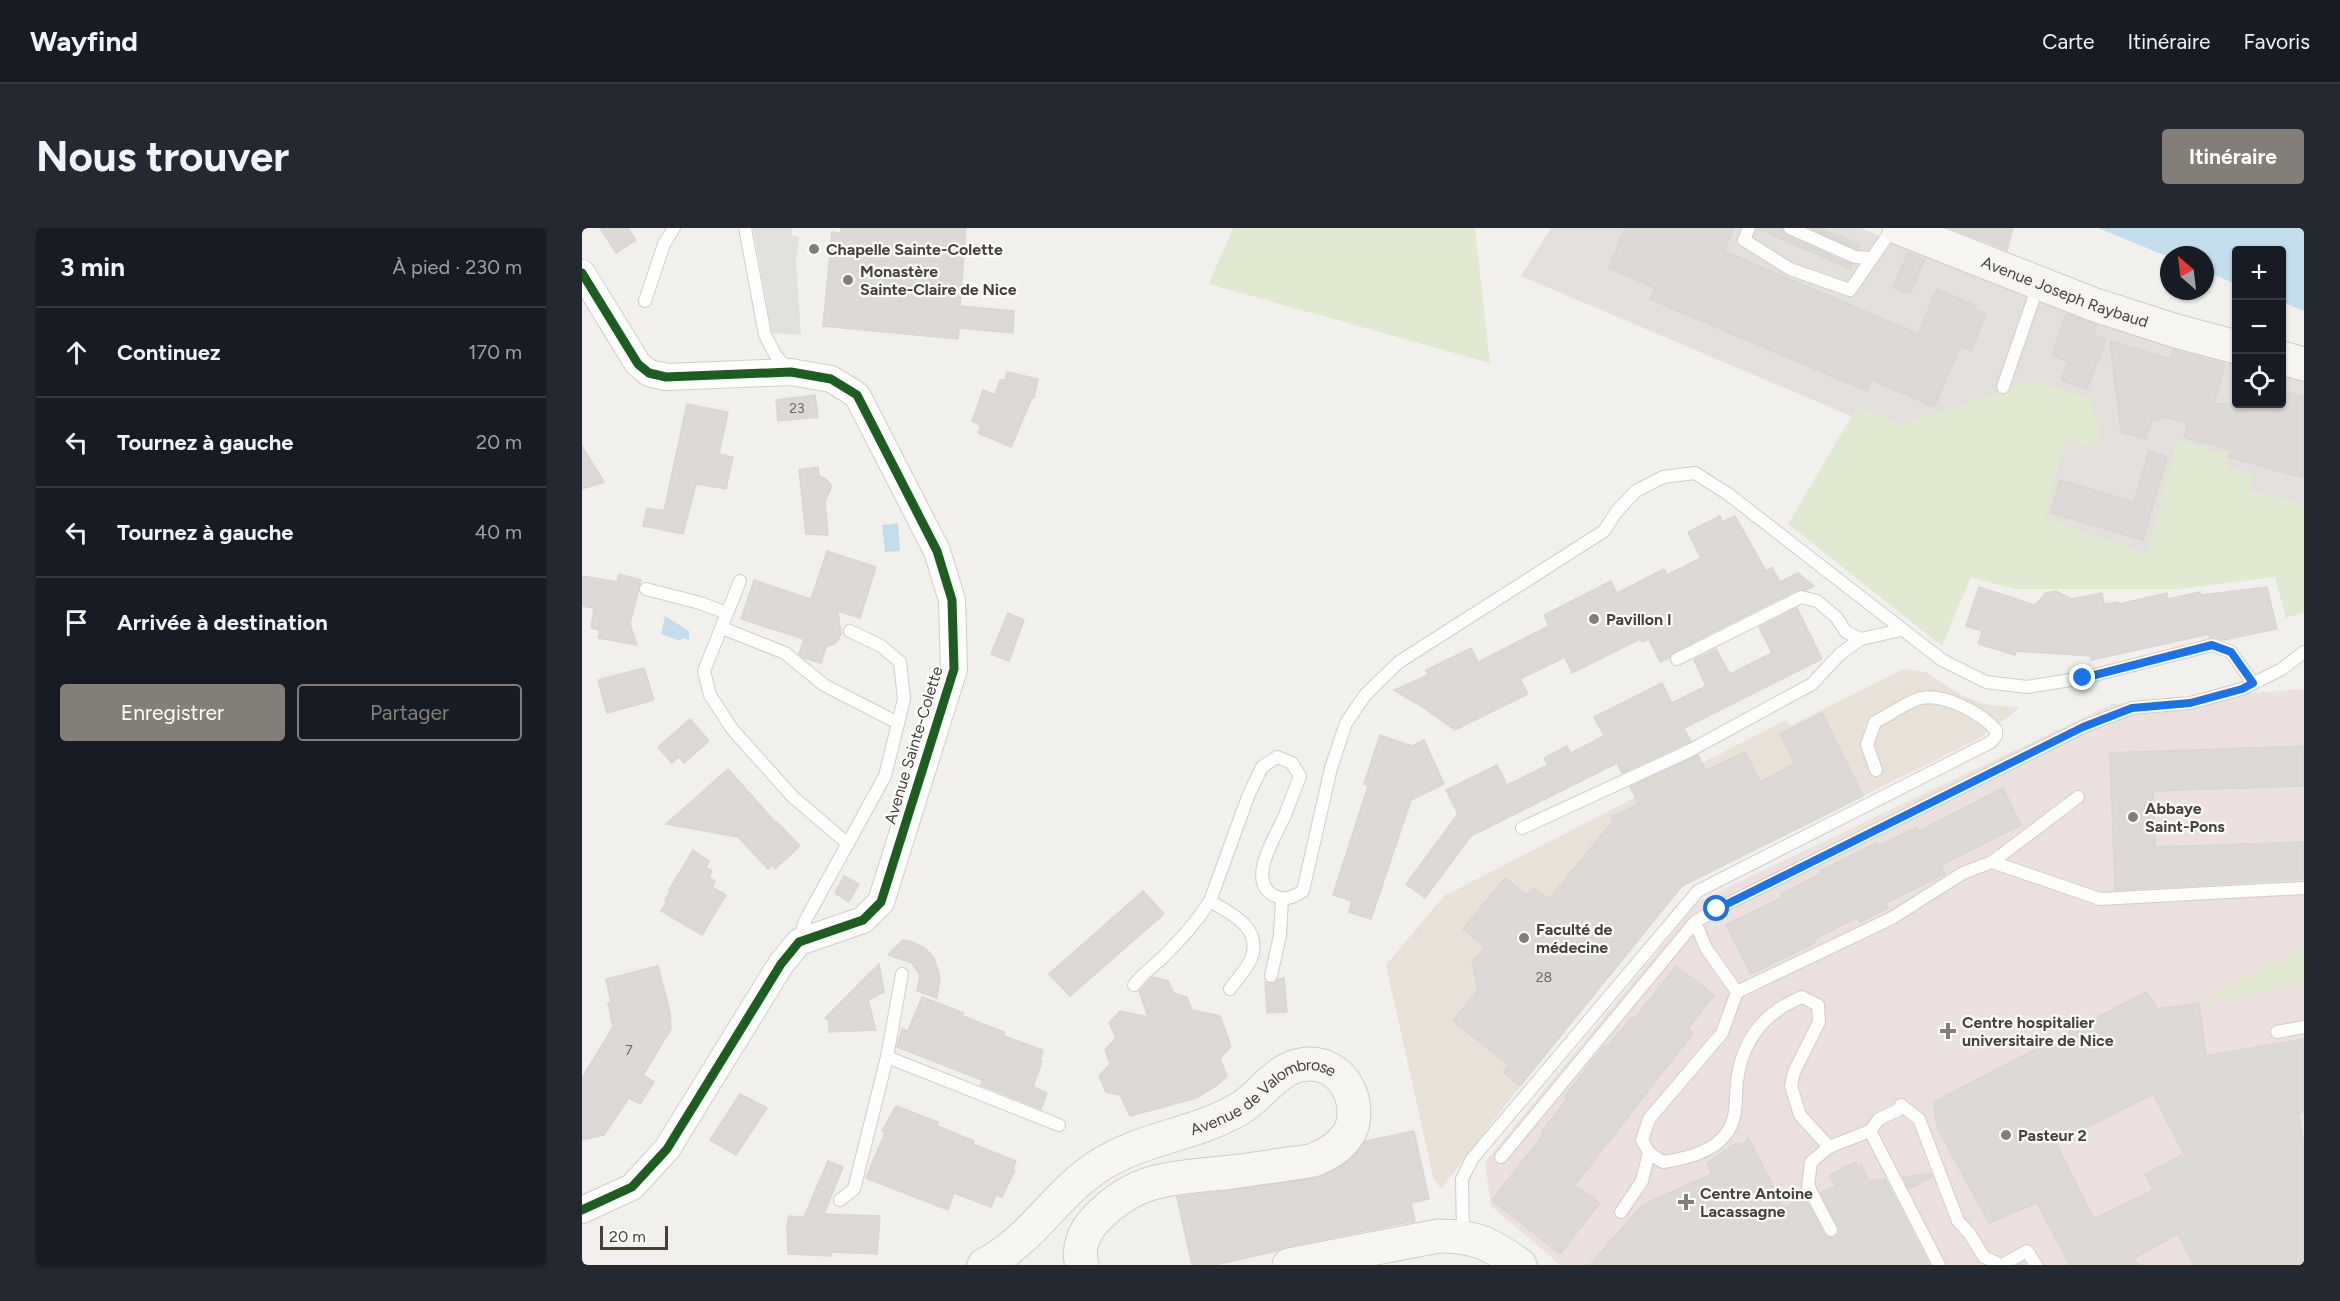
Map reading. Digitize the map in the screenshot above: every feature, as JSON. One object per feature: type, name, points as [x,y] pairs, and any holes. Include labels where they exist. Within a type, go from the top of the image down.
[{"type":"main road","name":"Avenue Joseph Raybaud","points":[[1899,228],[2096,305],[2176,331],[2232,346]]},
{"type":"main road","points":[[2286,359],[2304,364]]},
{"type":"main road","name":"Avenue de Valombrose","points":[[984,1265],[1016,1245],[1073,1186],[1097,1167],[1135,1146],[1160,1137],[1193,1130],[1242,1108],[1282,1073],[1290,1069],[1299,1065],[1319,1064],[1335,1071],[1349,1090],[1353,1106],[1353,1126],[1342,1143],[1327,1154],[1312,1160],[1232,1172],[1193,1175],[1151,1183],[1127,1193],[1090,1225],[1081,1241],[1082,1265]]},
{"type":"main road","points":[[1289,1265],[1438,1236],[1463,1236],[1479,1240],[1520,1265]]},
{"type":"street","name":"Avenue Sainte-Colette","points":[[582,273],[638,364],[649,373],[666,377],[791,372],[831,379],[857,395],[937,551],[952,600],[954,669],[881,902],[862,920],[799,942]]},
{"type":"street","points":[[582,1210],[632,1187],[667,1149],[781,964],[799,942]]},
{"type":"lane","points":[[645,301],[664,243],[674,228]]},
{"type":"lane","points":[[744,228],[765,335],[776,356],[791,372]]},
{"type":"lane","points":[[1749,228],[1744,240],[1790,269],[1850,290],[1893,228]]},
{"type":"lane","points":[[1790,228],[1855,257],[1872,258]]},
{"type":"lane","points":[[2003,387],[2039,282]]},
{"type":"lane","points":[[1134,985],[1147,968],[1166,955],[1198,921],[1210,901],[1249,794],[1263,767],[1277,757],[1292,763],[1300,776],[1265,856],[1262,878],[1269,892],[1282,900],[1292,898],[1303,891],[1331,768],[1346,723],[1366,694],[1399,662],[1604,531],[1617,511],[1636,491],[1663,477],[1695,473],[1728,494],[1942,660],[1986,682],[2026,687],[2083,678],[2212,645],[2231,652],[2253,683]]},
{"type":"lane","points":[[740,581],[704,671],[710,695],[732,729],[793,797],[848,844]]},
{"type":"lane","points":[[646,589],[700,603],[727,613]]},
{"type":"lane","points":[[1677,659],[1801,597],[1817,601],[1836,617],[1846,632],[1861,639]]},
{"type":"lane","points":[[722,628],[785,653],[824,685],[898,723]]},
{"type":"lane","points":[[1522,828],[1689,751],[1812,684],[1840,654],[1861,639],[1902,630]]},
{"type":"lane","points":[[799,942],[805,921],[885,776],[904,699],[900,662],[881,646],[850,631]]},
{"type":"lane","points":[[1501,1157],[1695,922],[2083,727],[2132,708],[2190,703],[2242,689],[2282,669],[2304,652]]},
{"type":"lane","points":[[1463,1236],[1462,1179],[1472,1159],[1698,891],[1991,742],[1996,736],[1996,730],[1988,721],[1944,698],[1920,698],[1875,722],[1867,745],[1876,770]]},
{"type":"lane","points":[[1829,1147],[1800,1115],[1791,1086],[1794,1072],[1819,1022],[1818,1005],[1802,997],[1784,1004],[1767,1017],[1748,1042],[1737,1078],[1735,1117],[1725,1136],[1705,1150],[1679,1160],[1663,1162],[1649,1153],[1642,1140],[1649,1119],[1722,1033],[1737,992],[1892,918],[1963,873],[1992,862],[2078,798]]},
{"type":"lane","points":[[1992,862],[2100,899],[2304,888]]},
{"type":"lane","points":[[1271,976],[1280,935],[1282,900]]},
{"type":"lane","points":[[1210,901],[1246,924],[1254,940],[1251,959],[1230,989]]},
{"type":"lane","points":[[1695,922],[1706,948],[1737,992]]},
{"type":"lane","points":[[840,1200],[854,1189],[887,1057],[902,974]]},
{"type":"lane","points":[[2277,1032],[2304,1027]]},
{"type":"lane","points":[[887,1057],[1059,1125]]},
{"type":"lane","points":[[1831,1230],[1809,1186],[1811,1162],[1829,1147],[1870,1131],[1879,1119],[1898,1110],[1901,1106],[1919,1119],[1958,1221],[1969,1233],[1984,1257],[2002,1265],[2027,1251],[2037,1265]]},
{"type":"lane","points":[[1870,1131],[1939,1265]]},
{"type":"lane","points":[[1621,1212],[1642,1181],[1649,1153]]},
{"type":"shaded area","points":[[753,228],[792,228],[792,235],[799,237],[796,260],[801,335],[772,333]]},
{"type":"shaded area","points":[[1551,228],[1861,228],[1936,260],[2232,358],[2232,408],[2286,408],[2286,375],[2304,381],[2304,556],[2157,556],[2017,514],[1905,439],[1521,276]]},
{"type":"shaded area","name":"Faculté de médecine","points":[[1904,669],[1926,672],[1961,695],[1984,704],[2020,708],[1978,739],[1682,886],[1520,1086],[1441,1189],[1433,1177],[1386,965],[1444,896],[1786,720],[1790,726]]},
{"type":"shaded area","name":"Centre hospitalier universitaire de Nice","points":[[2304,689],[2304,1265],[1560,1265],[1491,1206],[1485,1162],[1699,901],[2112,704]]},
{"type":"green space","points":[[1233,228],[1475,228],[1490,363],[1209,284]]},
{"type":"green space","points":[[2034,381],[2091,399],[2101,436],[2091,448],[2067,438],[2044,518],[2147,553],[2177,440],[2229,455],[2227,467],[2255,475],[2249,490],[2304,504],[2304,612],[2286,618],[2275,577],[2178,589],[2015,589],[1971,577],[1942,646],[1788,524],[1857,407],[1902,424]]},
{"type":"green space","points":[[2304,946],[2304,983],[2199,1003]]},
{"type":"water","points":[[2098,228],[2304,228],[2304,311],[2286,304],[2286,246],[2232,246],[2232,282],[2214,275],[2214,246],[2160,246],[2160,253]]},
{"type":"water","points":[[898,523],[900,551],[885,552],[882,525]]},
{"type":"water","points":[[665,616],[689,631],[689,640],[682,638],[680,641],[661,634]]},
{"type":"building","points":[[600,228],[628,228],[636,240],[616,253]]},
{"type":"building","name":"Monastère Sainte-Claire de Nice","points":[[841,228],[966,228],[960,306],[1014,311],[1013,333],[959,328],[958,339],[823,326],[832,232],[841,233]]},
{"type":"building","points":[[1625,228],[1734,228],[1724,251],[1918,334],[1937,289],[1976,306],[1975,310],[1986,314],[1971,351],[1960,346],[1934,407],[1872,380],[1867,391],[1650,299],[1655,288],[1609,268]]},
{"type":"building","points":[[1757,228],[1782,228],[1787,236],[1852,265],[1850,269]]},
{"type":"building","points":[[1810,228],[1820,228],[1860,245],[1857,249]]},
{"type":"building","points":[[1950,228],[2013,228],[2007,250]]},
{"type":"building","points":[[1908,253],[1924,260],[1910,294],[1893,287]]},
{"type":"building","points":[[2066,314],[2097,325],[2094,336],[2106,339],[2087,389],[2061,380],[2069,362],[2052,355]]},
{"type":"building","points":[[2110,341],[2171,359],[2173,350],[2225,365],[2214,404],[2232,404],[2232,408],[2286,408],[2286,392],[2304,397],[2304,478],[2228,457],[2231,450],[2184,437],[2188,423],[2165,417],[2152,421],[2146,439],[2121,432]]},
{"type":"building","points":[[1007,372],[1038,379],[1034,398],[1032,398],[1011,447],[978,433],[981,425],[972,421],[983,390],[995,395],[1000,380],[1005,380]]},
{"type":"building","points":[[815,395],[818,417],[778,421],[776,400]]},
{"type":"building","points":[[687,404],[728,412],[719,454],[733,457],[726,489],[696,484],[683,534],[643,526],[647,508],[664,511]]},
{"type":"building","points":[[582,446],[604,482],[582,489]]},
{"type":"building","points":[[2149,451],[2167,457],[2143,540],[2051,513],[2060,480],[2134,502]]},
{"type":"building","points":[[818,467],[819,476],[826,479],[832,486],[825,501],[828,535],[806,534],[799,470]]},
{"type":"building","name":"Pavillon I","points":[[1720,516],[1722,522],[1735,516],[1766,571],[1772,567],[1780,582],[1798,573],[1814,586],[1806,590],[1797,590],[1673,652],[1669,658],[1660,662],[1649,639],[1642,642],[1640,639],[1572,673],[1565,657],[1520,679],[1528,694],[1455,730],[1394,690],[1428,675],[1426,670],[1471,648],[1478,662],[1549,626],[1544,615],[1611,581],[1617,593],[1664,569],[1667,575],[1701,558],[1688,532]]},
{"type":"building","points":[[827,551],[876,567],[860,618],[838,611],[841,634],[836,643],[826,647],[821,663],[804,658],[799,654],[804,639],[741,619],[754,580],[811,599]]},
{"type":"building","points":[[619,574],[641,580],[630,624],[637,645],[598,638],[600,630],[591,628],[594,608],[582,606],[582,576],[617,582]]},
{"type":"building","points":[[1979,587],[2035,605],[2046,593],[2056,591],[2071,599],[2102,593],[2104,604],[2118,602],[2119,604],[2167,593],[2168,599],[2200,592],[2201,595],[2267,587],[2277,629],[2223,640],[2209,637],[2209,634],[2091,660],[2091,656],[2016,651],[2015,655],[1978,644],[1982,631],[1966,626]]},
{"type":"building","points":[[1797,608],[1822,659],[1684,728],[1691,741],[1622,773],[1617,763],[1471,836],[1425,898],[1406,884],[1458,814],[1446,790],[1497,765],[1507,785],[1548,765],[1544,758],[1567,746],[1571,753],[1604,736],[1594,717],[1662,683],[1672,703],[1706,686],[1694,660],[1716,649],[1730,674],[1772,653],[1759,627]]},
{"type":"building","points":[[1008,613],[1024,620],[1009,661],[991,654]]},
{"type":"building","points":[[644,668],[654,700],[607,713],[598,680]]},
{"type":"building","points":[[1822,713],[1863,796],[1682,886],[1520,1086],[1503,1072],[1509,1065],[1453,1021],[1478,990],[1472,962],[1485,947],[1463,929],[1505,878],[1527,895],[1534,888],[1549,899],[1613,821],[1612,817],[1639,804],[1630,787],[1698,755],[1706,771],[1745,752],[1760,782],[1795,764],[1780,734]]},
{"type":"building","points":[[690,719],[709,741],[684,763],[679,757],[672,763],[658,747]]},
{"type":"building","points":[[1380,735],[1412,746],[1424,740],[1444,784],[1411,800],[1371,919],[1349,912],[1352,901],[1333,895],[1368,786],[1364,784]]},
{"type":"building","name":"Abbaye Saint-Pons","points":[[2304,746],[2304,786],[2153,791],[2155,847],[2304,842],[2304,879],[2115,890],[2110,753]]},
{"type":"building","points":[[728,769],[776,823],[800,846],[775,869],[772,865],[768,869],[738,837],[666,824]]},
{"type":"building","points":[[2003,788],[2021,825],[1941,865],[1945,874],[1886,903],[1888,908],[1860,922],[1858,917],[1813,940],[1815,943],[1751,974],[1726,925],[1783,897],[1781,894],[1821,874],[1820,871],[1876,843],[1878,846],[1917,827],[1919,831]]},
{"type":"building","points":[[693,850],[709,861],[706,867],[712,871],[709,877],[715,881],[712,887],[726,895],[702,935],[661,911],[667,901],[665,900],[671,890],[669,890]]},
{"type":"building","points":[[844,876],[859,884],[849,902],[835,893]]},
{"type":"building","points":[[1143,891],[1164,914],[1070,996],[1049,974]]},
{"type":"building","points":[[903,940],[925,948],[934,958],[940,977],[937,998],[917,991],[920,975],[912,963],[888,955]]},
{"type":"building","points":[[879,964],[884,992],[868,1000],[876,1030],[829,1032],[829,1021],[825,1018]]},
{"type":"building","points":[[658,966],[670,1012],[671,1029],[643,1075],[654,1082],[640,1104],[629,1098],[604,1135],[582,1140],[582,1078],[613,1027],[606,979]]},
{"type":"building","points":[[1676,966],[1714,995],[1688,1029],[1693,1033],[1575,1185],[1600,1203],[1560,1254],[1492,1200],[1543,1135],[1541,1133],[1567,1099],[1565,1096],[1604,1046],[1606,1048],[1632,1017],[1635,1018]]},
{"type":"building","points":[[1153,977],[1168,981],[1174,993],[1187,997],[1192,1010],[1220,1016],[1231,1046],[1220,1059],[1227,1076],[1196,1098],[1130,1116],[1120,1095],[1106,1092],[1099,1076],[1110,1064],[1105,1050],[1116,1038],[1109,1023],[1120,1011],[1148,1017],[1139,991]]},
{"type":"building","points":[[1284,978],[1287,1012],[1267,1013],[1265,982],[1273,984]]},
{"type":"building","name":"Pasteur 2","points":[[2146,992],[2158,1009],[2199,1003],[2206,1056],[2304,1039],[2304,1112],[2298,1113],[2304,1147],[2304,1265],[2194,1265],[2178,1234],[2134,1258],[2138,1265],[2070,1265],[2037,1203],[1989,1223],[1937,1127],[1934,1102]],"holes":[[[2153,1094],[2184,1154],[2145,1174],[2153,1190],[2094,1219],[2056,1143]]]},
{"type":"building","points":[[922,997],[1004,1032],[1004,1036],[1043,1050],[1040,1060],[1042,1061],[1033,1087],[1047,1093],[1041,1109],[981,1085],[982,1080],[897,1047],[902,1029],[908,1031]]},
{"type":"building","points":[[740,1094],[767,1108],[736,1155],[710,1140]]},
{"type":"building","points":[[896,1106],[938,1122],[937,1126],[974,1141],[973,1144],[1016,1161],[1013,1169],[1015,1170],[1002,1197],[996,1195],[991,1207],[954,1193],[948,1210],[866,1178],[885,1133],[882,1131]]},
{"type":"building","points":[[1414,1131],[1429,1199],[1411,1203],[1415,1221],[1285,1247],[1215,1265],[1192,1265],[1177,1197],[1318,1178],[1345,1164],[1366,1141]]},
{"type":"building","name":"Centre Antoine Lacassagne","points":[[1748,1137],[1784,1208],[1803,1198],[1824,1234],[1830,1238],[1838,1235],[1839,1230],[1821,1193],[1836,1186],[1830,1175],[1855,1162],[1858,1167],[1861,1165],[1869,1181],[1885,1179],[1929,1265],[1590,1265],[1642,1205],[1712,1174],[1707,1163],[1736,1143],[1743,1145]]},
{"type":"building","points":[[828,1161],[843,1167],[824,1214],[880,1216],[877,1254],[831,1252],[831,1256],[788,1254],[789,1216],[804,1217]]},
{"type":"building","points":[[1931,1174],[1932,1177],[1909,1189],[1903,1177]]},
{"type":"cycle path","points":[[582,273],[638,364],[649,373],[666,377],[791,372],[831,379],[857,395],[937,551],[952,600],[954,669],[881,902],[863,920],[799,942],[781,964],[667,1149],[632,1187],[582,1210]]},
{"type":"place","name":"Chapelle Sainte-Colette","points":[[814,249]]},
{"type":"place","name":"Monastère Sainte-Claire de Nice","points":[[848,280]]},
{"type":"place","name":"Pavillon I","points":[[1594,619]]},
{"type":"place","name":"Abbaye Saint-Pons","points":[[2133,817]]},
{"type":"place","name":"Faculté de médecine","points":[[1524,938]]},
{"type":"place","name":"Centre hospitalier universitaire de Nice","points":[[1948,1031]]},
{"type":"place","name":"Pasteur 2","points":[[2006,1135]]},
{"type":"place","name":"Centre Antoine Lacassagne","points":[[1686,1202]]},
{"type":"route","points":[[1717,909],[2083,727],[2132,708],[2190,703],[2242,689],[2253,683],[2231,652],[2212,645],[2083,678]]}]
